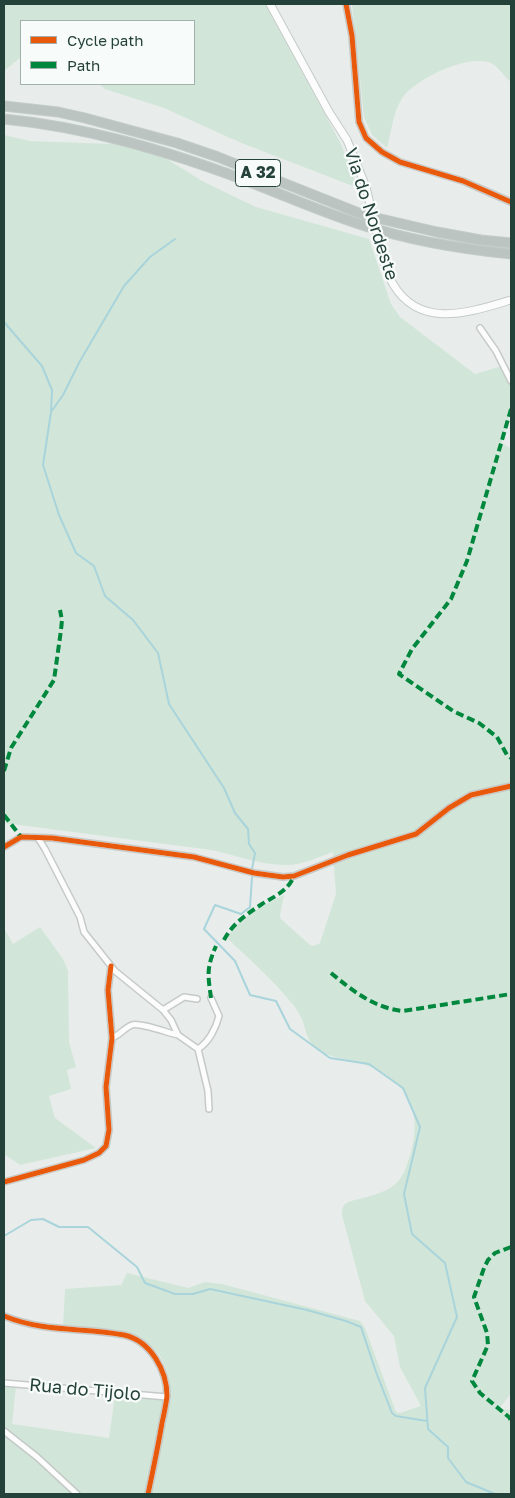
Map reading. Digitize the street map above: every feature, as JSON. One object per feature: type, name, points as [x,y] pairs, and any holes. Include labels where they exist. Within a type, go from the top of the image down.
[{"type":"highway","name":"A 32","points":[[4,106],[58,112],[177,143],[373,217],[437,232],[511,243]]},
{"type":"highway","name":"A 32","points":[[4,119],[65,126],[130,141],[242,179],[359,224],[434,244],[511,254]]},
{"type":"main road","name":"Via do Nordeste","points":[[270,4],[329,112],[347,140],[366,187],[385,266],[392,282],[408,302],[421,310],[437,314],[454,314],[474,311],[511,301]]},
{"type":"street","points":[[346,4],[352,36],[359,122],[366,138],[382,152],[400,162],[463,181],[511,202]]},
{"type":"street","points":[[480,328],[496,351],[511,381]]},
{"type":"street","points":[[4,847],[21,837],[93,842],[194,857],[254,873],[283,877],[294,876],[416,834],[449,808],[472,795],[511,786]]},
{"type":"street","points":[[38,838],[46,849],[80,917],[84,932],[111,966],[163,1010],[171,1020],[178,1035]]},
{"type":"street","points":[[4,1182],[84,1160],[99,1153],[106,1146],[110,1130],[106,1088],[112,1038],[108,990],[111,966]]},
{"type":"street","points":[[163,1010],[184,997],[197,999]]},
{"type":"street","points":[[198,1049],[208,1040],[220,1016],[211,998]]},
{"type":"street","points":[[112,1038],[118,1036],[125,1028],[133,1024],[141,1024],[178,1035],[198,1049],[208,1091],[209,1109]]},
{"type":"street","points":[[4,1316],[19,1322],[49,1328],[126,1335],[141,1342],[150,1350],[162,1368],[167,1397],[148,1494]]},
{"type":"street","name":"Rua do Tijolo","points":[[4,1383],[167,1397]]},
{"type":"street","points":[[4,1431],[38,1457],[77,1494]]},
{"type":"green space","points":[[4,4],[265,4],[341,144],[358,188],[239,142],[164,108],[105,89],[100,85],[195,85],[195,20],[20,20],[20,58],[4,71]]},
{"type":"green space","points":[[352,4],[511,4],[511,82],[494,65],[481,61],[455,65],[442,70],[417,84],[401,100],[394,117],[387,148],[372,135],[364,117]]},
{"type":"green space","points":[[4,135],[30,141],[113,144],[131,147],[165,158],[204,182],[256,207],[369,239],[391,304],[400,317],[475,374],[502,366],[511,387],[511,412],[502,443],[511,449],[511,1393],[499,1409],[511,1410],[511,1494],[4,1494],[4,1385],[16,1386],[12,1424],[109,1438],[115,1395],[170,1401],[168,1377],[162,1359],[151,1346],[137,1338],[121,1333],[63,1327],[65,1289],[121,1285],[127,1273],[188,1288],[205,1282],[222,1284],[360,1321],[365,1328],[396,1412],[400,1413],[421,1406],[400,1367],[394,1336],[365,1301],[342,1215],[344,1205],[347,1203],[386,1190],[402,1177],[411,1152],[414,1135],[414,1120],[411,1106],[405,1093],[395,1082],[381,1072],[363,1064],[331,1056],[314,1046],[308,1038],[302,1019],[293,1005],[267,976],[227,938],[232,930],[245,918],[284,895],[281,919],[310,945],[314,946],[320,943],[336,894],[333,852],[298,864],[286,865],[254,861],[204,849],[4,823]]},
{"type":"green space","points":[[40,927],[63,959],[68,971],[69,1042],[76,1067],[67,1070],[71,1089],[49,1096],[55,1118],[96,1148],[20,1165],[4,1154],[4,928],[13,944]]},
{"type":"waterway","points":[[51,412],[63,395],[80,361],[124,286],[150,257],[175,239]]},
{"type":"waterway","points":[[4,322],[42,366],[52,390],[51,412],[43,465],[59,515],[76,553],[94,566],[105,596],[133,620],[158,653],[169,704],[224,788],[235,813],[248,829],[249,844],[255,853],[252,869]]},
{"type":"waterway","points":[[252,877],[250,907],[241,914],[215,905],[204,929],[235,961],[250,995],[276,1001],[290,1029],[330,1058],[369,1064],[403,1088],[420,1127],[404,1194],[412,1234],[445,1263],[457,1317],[425,1388],[428,1429],[448,1447],[448,1458],[466,1482],[495,1494]]},
{"type":"waterway","points":[[4,1236],[31,1220],[43,1219],[59,1227],[88,1227],[137,1267],[145,1283],[175,1294],[193,1294],[210,1289],[307,1310],[361,1327],[392,1413],[396,1416],[427,1421]]},
{"type":"marked path","points":[[511,409],[467,561],[451,599],[412,649],[399,674],[453,711],[479,723],[497,737],[507,755],[511,758]]},
{"type":"marked path","points":[[4,771],[11,748],[54,680],[62,620],[60,610]]},
{"type":"marked path","points":[[4,815],[21,837]]},
{"type":"marked path","points":[[224,940],[240,920],[285,889],[294,876]]},
{"type":"marked path","points":[[211,998],[209,972],[216,946]]},
{"type":"marked path","points":[[331,973],[364,998],[383,1006],[403,1011],[511,994]]},
{"type":"marked path","points":[[511,1247],[495,1253],[488,1260],[474,1297],[487,1333],[488,1345],[472,1381],[480,1393],[510,1418],[511,1424]]},
{"type":"cycle path","points":[[346,4],[352,36],[359,122],[366,138],[382,152],[400,162],[463,181],[511,202]]},
{"type":"cycle path","points":[[4,847],[21,837],[52,838],[194,857],[254,873],[283,877],[294,876],[348,855],[416,834],[449,808],[471,795],[511,786]]},
{"type":"cycle path","points":[[4,1182],[84,1160],[99,1153],[106,1146],[109,1130],[106,1087],[112,1038],[108,990],[111,966]]},
{"type":"cycle path","points":[[4,1316],[35,1325],[124,1335],[134,1338],[156,1358],[164,1377],[167,1396],[148,1494]]}]
